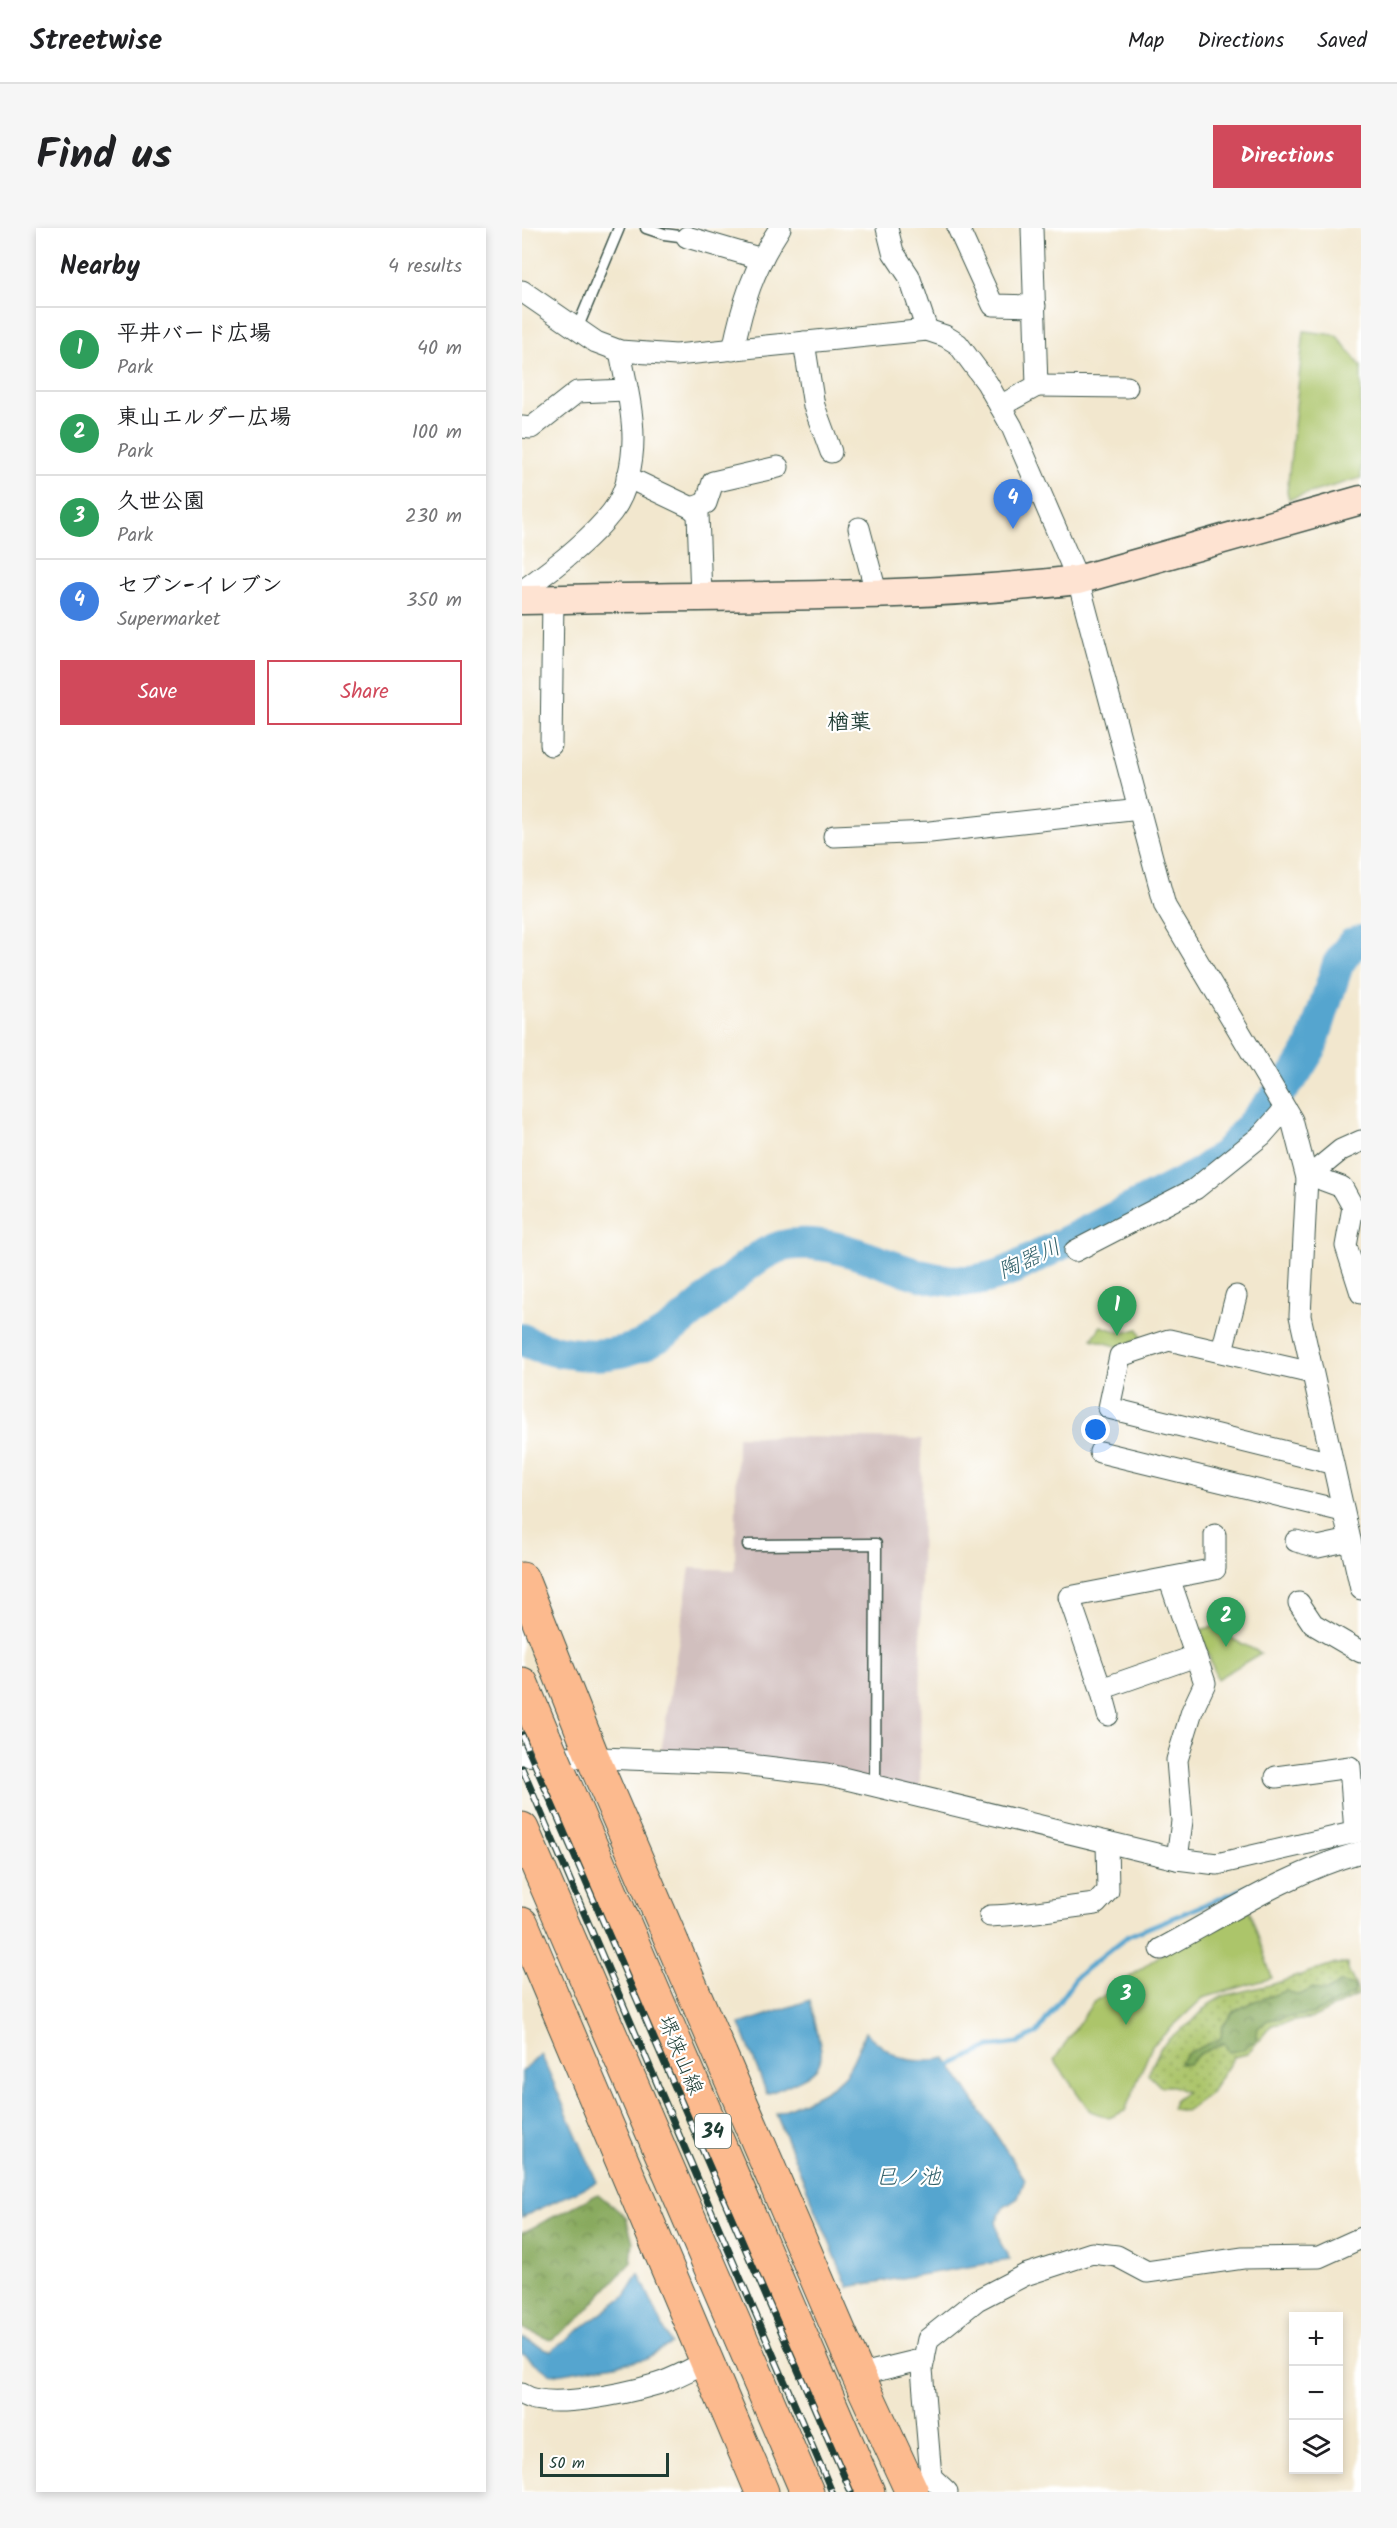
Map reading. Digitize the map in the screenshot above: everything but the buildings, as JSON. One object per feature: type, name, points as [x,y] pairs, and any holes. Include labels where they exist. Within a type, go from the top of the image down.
[{"type":"main road","points":[[522,1579],[593,1758],[858,2374],[912,2492]]},
{"type":"main road","name":"堺狭山線","points":[[522,1684],[533,1747],[558,1769],[868,2492]]},
{"type":"main road","points":[[522,1829],[807,2492]]},
{"type":"main road","points":[[522,1924],[762,2492]]},
{"type":"main road","points":[[795,2322],[885,2492]]},
{"type":"main road","points":[[755,2371],[789,2492]]},
{"type":"street","points":[[733,350],[743,302],[762,259],[780,228]]},
{"type":"street","points":[[886,228],[893,252],[909,276],[927,330]]},
{"type":"street","points":[[958,228],[993,305],[1035,306]]},
{"type":"street","points":[[1032,228],[1036,386]]},
{"type":"street","points":[[687,237],[762,259]]},
{"type":"street","points":[[522,291],[596,342],[620,351],[676,355],[927,330],[945,336],[958,344],[987,383],[1012,427],[1078,580],[1165,906],[1292,1120],[1312,1174],[1300,1316],[1331,1463],[1361,1589]]},
{"type":"street","points":[[804,342],[814,406],[831,452]]},
{"type":"street","points":[[522,591],[541,578],[613,511],[627,477],[632,461],[633,435],[620,351]]},
{"type":"street","points":[[1000,406],[1036,386],[1127,387]]},
{"type":"street","points":[[522,427],[531,428],[577,392],[626,390]]},
{"type":"street","points":[[692,508],[706,503],[713,482],[778,467]]},
{"type":"street","points":[[627,477],[692,508],[698,514],[701,596]]},
{"type":"street","points":[[522,600],[1030,586],[1078,580],[1361,500]]},
{"type":"street","points":[[860,528],[876,592]]},
{"type":"street","points":[[551,745],[554,599]]},
{"type":"street","points":[[834,836],[930,832],[1140,809]]},
{"type":"street","points":[[1074,1251],[1195,1189],[1262,1135],[1284,1107]]},
{"type":"street","points":[[1312,1174],[1341,1150],[1361,1140]]},
{"type":"street","points":[[1312,1174],[1342,1187],[1353,1207],[1346,1246],[1361,1293]]},
{"type":"street","points":[[1222,1352],[1236,1296]]},
{"type":"street","points":[[1312,1372],[1169,1340],[1120,1356],[1109,1408],[1331,1463]]},
{"type":"street","points":[[1100,1452],[1343,1511]]},
{"type":"street","points":[[1108,1715],[1070,1597],[1215,1569],[1215,1535]]},
{"type":"street","points":[[1296,1541],[1318,1547],[1350,1540]]},
{"type":"street","points":[[1169,1578],[1205,1683],[1192,1711],[1177,1760],[1182,1821],[1177,1859]]},
{"type":"street","points":[[1299,1603],[1313,1624],[1361,1652]]},
{"type":"street","points":[[1101,1689],[1197,1656]]},
{"type":"street","points":[[533,1747],[593,1758],[734,1763],[826,1774],[1177,1859],[1217,1864],[1359,1838]]},
{"type":"street","points":[[1276,1777],[1350,1767],[1359,1838]]},
{"type":"street","points":[[1161,1949],[1274,1887],[1340,1858],[1359,1838]]},
{"type":"street","points":[[990,1916],[1017,1916],[1029,1912],[1096,1904],[1108,1891],[1107,1842]]},
{"type":"street","points":[[947,2492],[931,2477],[922,2369],[928,2339],[977,2300],[1025,2275],[1092,2253],[1117,2256],[1147,2272],[1243,2258],[1319,2257],[1361,2238]]},
{"type":"street","points":[[858,2374],[924,2359]]},
{"type":"street","points":[[522,2394],[531,2400],[569,2401],[658,2384],[707,2362]]},
{"type":"lane","points":[[577,329],[619,228]]},
{"type":"lane","points":[[646,228],[664,234],[687,237]]},
{"type":"lane","points":[[748,1545],[876,1544],[875,1786]]},
{"type":"shaded area","points":[[737,1436],[922,1439],[920,1788],[661,1752],[690,1568],[735,1570]]},
{"type":"green space","points":[[1304,331],[1336,335],[1361,366],[1361,478],[1289,499],[1287,492]]},
{"type":"green space","points":[[1101,1326],[1123,1333],[1138,1329],[1142,1339],[1119,1347],[1092,1339]]},
{"type":"green space","points":[[1215,1626],[1218,1632],[1261,1653],[1217,1679],[1200,1630]]},
{"type":"green space","points":[[1248,1906],[1272,1978],[1203,1998],[1152,2046],[1125,2111],[1109,2118],[1090,2111],[1054,2060],[1092,2004],[1166,1951]]},
{"type":"green space","points":[[1333,1964],[1347,1964],[1358,1995],[1312,2018],[1272,2025],[1247,2054],[1234,2057],[1210,2094],[1186,2111],[1171,2109],[1174,2101],[1186,2092],[1173,2086],[1160,2086],[1148,2074],[1161,2047],[1172,2036],[1192,2022],[1208,2005],[1223,1996],[1274,1984]]},
{"type":"green space","points":[[1340,1983],[1355,1986],[1354,1994],[1312,2014],[1268,2020],[1258,2028],[1256,2040],[1242,2050],[1229,2052],[1224,2043],[1199,2054],[1189,2064],[1179,2064],[1188,2053],[1221,2038],[1222,2027],[1233,2012],[1252,2002],[1286,1991],[1300,1995],[1313,1988],[1325,1992]]},
{"type":"green space","points":[[598,2194],[626,2217],[633,2242],[631,2262],[578,2320],[551,2340],[522,2329],[522,2233]]},
{"type":"water","points":[[810,2000],[819,2039],[820,2062],[815,2070],[805,2077],[767,2094],[740,2024]]},
{"type":"water","name":"巳ノ池","points":[[865,2032],[884,2048],[902,2058],[921,2061],[946,2058],[1025,2179],[1018,2198],[1003,2208],[996,2221],[1000,2242],[1010,2260],[848,2287],[776,2114],[822,2093],[839,2081],[851,2064]]},
{"type":"water","points":[[541,2054],[597,2182],[522,2217],[522,2072]]},
{"type":"water","points":[[639,2274],[671,2344],[645,2359],[551,2375],[522,2353],[522,2338],[551,2351],[626,2295]]},
{"type":"waterway","name":"陶器川","points":[[522,1339],[542,1348],[578,1354],[603,1355],[626,1351],[666,1332],[765,1253],[789,1245],[819,1245],[840,1249],[923,1276],[944,1280],[976,1280],[1009,1271],[1197,1175],[1226,1154],[1295,1074],[1311,1048],[1338,964],[1352,944],[1361,941]]},
{"type":"waterway","points":[[951,2065],[990,2047],[1018,2043],[1037,2033],[1077,1976],[1128,1936],[1277,1875]]},
{"type":"railway","points":[[522,1735],[851,2492]]},
{"type":"railway","points":[[522,1768],[832,2492]]},
{"type":"place","name":"セブン-イレブン","points":[[1013,529]]},
{"type":"place","name":"平井バード広場","points":[[1117,1336]]},
{"type":"place","name":"東山エルダー広場","points":[[1226,1647]]},
{"type":"place","name":"久世公園","points":[[1126,2025]]},
{"type":"district","name":"楢葉","points":[[849,721]]}]
